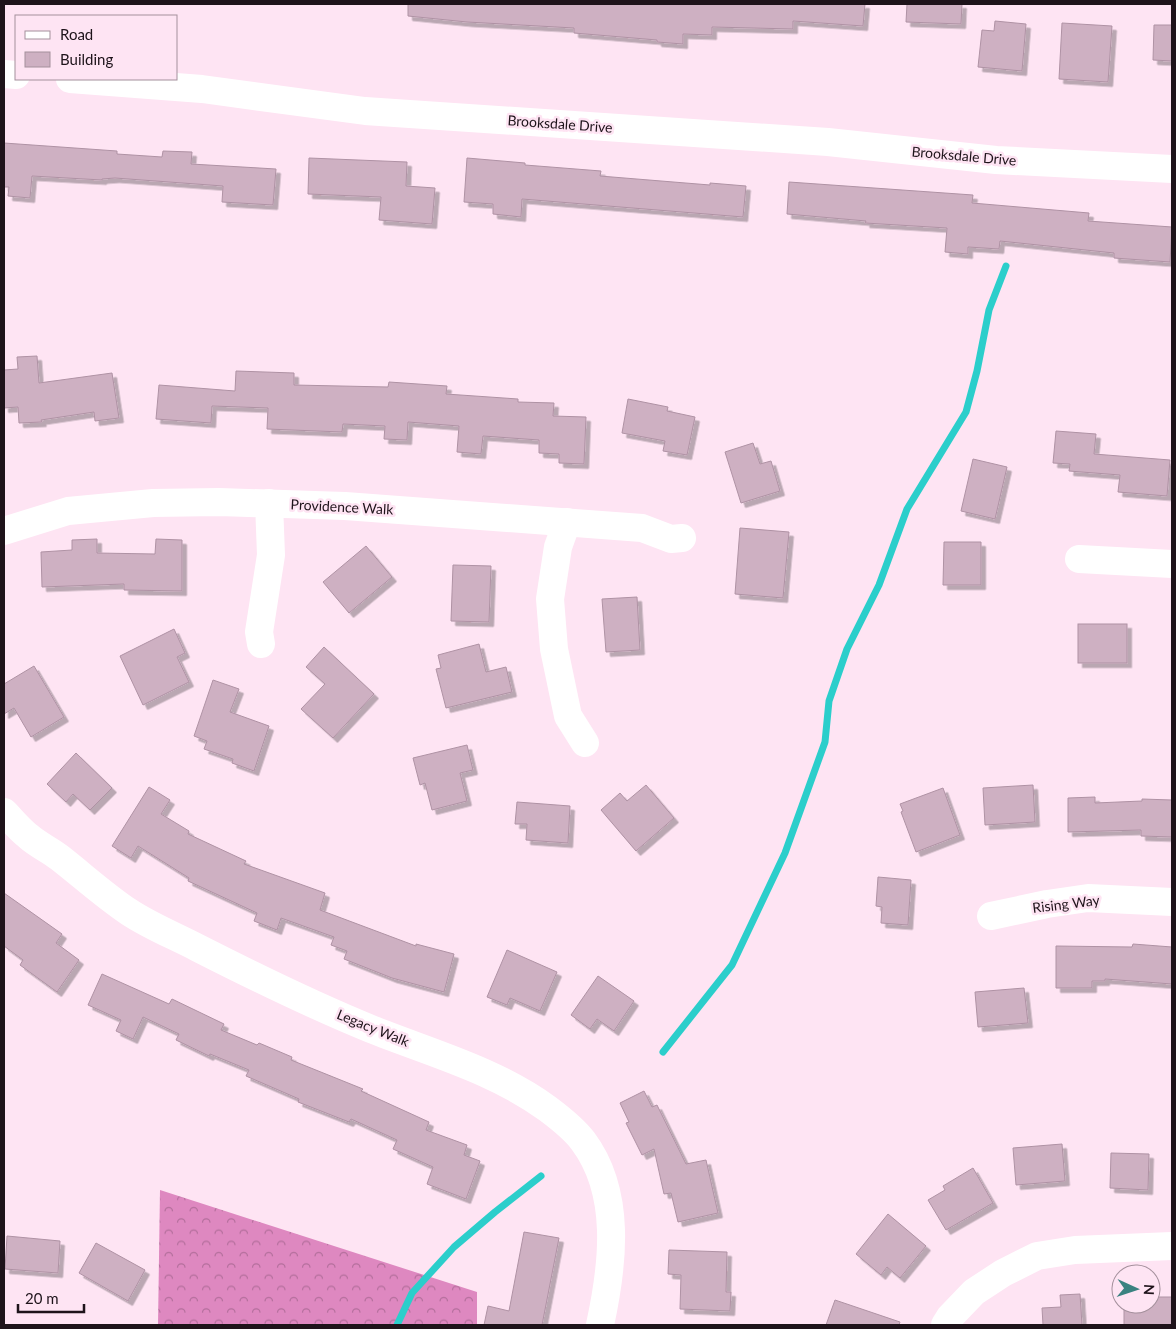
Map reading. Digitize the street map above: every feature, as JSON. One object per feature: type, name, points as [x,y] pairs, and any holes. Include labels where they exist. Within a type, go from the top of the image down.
[{"type":"street","name":"Brooksdale Drive","points":[[83,80],[202,89],[365,111],[828,142],[996,160],[1172,169]]},
{"type":"street","name":"Providence Walk","points":[[4,531],[68,511],[153,503],[269,503],[345,506],[642,528],[671,539],[682,538]]},
{"type":"street","points":[[261,644],[259,632],[270,555],[269,503]]},
{"type":"street","points":[[568,522],[558,547],[550,599],[554,649],[568,716],[585,743]]},
{"type":"street","points":[[1079,558],[1172,564]]},
{"type":"street","name":"Legacy Walk","points":[[4,812],[29,837],[52,851],[129,912],[256,978],[371,1029],[503,1080],[558,1117],[586,1145],[600,1169],[609,1201],[611,1234],[609,1267],[600,1325]]},
{"type":"street","name":"Rising Way","points":[[991,916],[1047,904],[1088,898],[1172,902]]},
{"type":"street","points":[[945,1325],[950,1317],[974,1292],[1004,1272],[1037,1256],[1075,1250],[1172,1246]]},
{"type":"green space","points":[[160,1190],[477,1292],[477,1325],[158,1325]]},
{"type":"building","points":[[408,4],[865,4],[863,26],[793,21],[793,29],[712,27],[712,35],[683,34],[683,44],[574,33],[574,28],[467,22],[408,16]]},
{"type":"building","points":[[907,4],[962,4],[961,24],[906,22]]},
{"type":"building","points":[[995,21],[1026,24],[1022,71],[978,67],[982,30],[994,31]]},
{"type":"building","points":[[1062,23],[1112,26],[1108,82],[1059,79]]},
{"type":"building","points":[[1154,25],[1172,25],[1172,61],[1153,60]]},
{"type":"building","points":[[4,143],[117,151],[117,154],[162,157],[163,151],[192,152],[191,164],[276,169],[273,205],[222,202],[223,186],[115,178],[102,180],[32,176],[30,198],[8,196],[9,187],[4,187]]},
{"type":"building","points":[[309,158],[407,162],[406,186],[435,188],[432,224],[379,220],[381,197],[308,194]]},
{"type":"building","points":[[467,158],[601,171],[600,176],[746,186],[743,217],[522,199],[521,217],[493,214],[493,204],[464,202]]},
{"type":"building","points":[[789,182],[973,195],[972,203],[1089,213],[1088,221],[1172,227],[1170,262],[1114,258],[1114,253],[1000,241],[999,249],[968,247],[968,254],[945,252],[947,228],[865,223],[866,221],[787,214]]},
{"type":"building","points":[[37,356],[39,383],[112,373],[119,418],[95,421],[94,412],[41,420],[42,422],[19,423],[18,407],[4,408],[4,370],[18,369],[17,357]]},
{"type":"building","points":[[236,371],[294,373],[294,385],[388,387],[389,382],[447,386],[446,394],[518,399],[518,402],[554,403],[553,416],[586,417],[584,464],[559,463],[559,454],[539,453],[539,440],[483,436],[481,454],[457,452],[459,426],[408,422],[407,440],[384,439],[385,426],[343,424],[342,432],[267,429],[268,408],[212,406],[211,423],[156,419],[159,385],[235,391]]},
{"type":"building","points":[[628,399],[668,407],[667,411],[695,417],[687,455],[663,451],[665,441],[622,433]]},
{"type":"building","points":[[1056,431],[1096,434],[1094,454],[1170,460],[1167,496],[1118,492],[1120,475],[1069,471],[1070,464],[1053,463]]},
{"type":"building","points":[[753,443],[760,464],[771,461],[780,491],[741,503],[725,452]]},
{"type":"building","points":[[973,459],[1007,467],[995,519],[961,511]]},
{"type":"building","points":[[740,528],[789,532],[783,598],[735,594]]},
{"type":"building","points":[[97,539],[97,553],[155,554],[156,539],[182,540],[182,591],[124,590],[124,584],[42,587],[41,552],[72,550],[72,540]]},
{"type":"building","points":[[944,542],[981,542],[981,585],[943,585]]},
{"type":"building","points":[[366,546],[392,577],[349,613],[323,582]]},
{"type":"building","points":[[453,565],[491,566],[489,622],[451,621]]},
{"type":"building","points":[[637,597],[640,650],[606,652],[602,599]]},
{"type":"building","points":[[1078,624],[1127,624],[1127,663],[1078,663]]},
{"type":"building","points":[[174,629],[185,653],[177,657],[189,682],[143,705],[120,656]]},
{"type":"building","points":[[479,644],[486,672],[506,667],[512,692],[446,708],[436,669],[441,668],[438,655]]},
{"type":"building","points":[[324,647],[374,694],[333,738],[301,709],[325,684],[306,667]]},
{"type":"building","points":[[34,666],[64,717],[31,737],[14,708],[4,714],[4,684]]},
{"type":"building","points":[[213,680],[239,689],[230,712],[269,726],[254,771],[232,763],[233,759],[204,749],[207,741],[194,736]]},
{"type":"building","points":[[467,745],[473,770],[460,773],[467,801],[432,810],[425,783],[420,785],[413,758]]},
{"type":"building","points":[[76,753],[112,788],[90,810],[73,794],[66,802],[47,784]]},
{"type":"building","points":[[646,785],[674,818],[636,851],[601,810],[620,793],[627,801]]},
{"type":"building","points":[[1033,785],[1035,822],[985,825],[983,788]]},
{"type":"building","points":[[149,787],[170,800],[161,814],[189,831],[188,834],[246,861],[244,864],[325,893],[320,910],[416,946],[416,944],[454,954],[444,992],[392,978],[344,959],[347,951],[331,945],[334,937],[281,918],[277,930],[254,921],[257,913],[188,881],[189,878],[138,846],[131,858],[112,846]]},
{"type":"building","points":[[943,788],[960,835],[916,852],[901,812],[903,811],[900,804]]},
{"type":"building","points":[[1095,797],[1095,803],[1142,801],[1142,799],[1172,800],[1172,837],[1141,836],[1141,830],[1068,832],[1068,798]]},
{"type":"building","points":[[517,802],[570,806],[568,843],[526,840],[527,824],[515,824]]},
{"type":"building","points":[[878,877],[911,880],[908,925],[881,923],[882,907],[876,906]]},
{"type":"building","points":[[4,893],[62,934],[56,943],[79,960],[57,992],[20,965],[23,960],[4,946]]},
{"type":"building","points":[[1133,944],[1172,947],[1172,984],[1105,979],[1105,981],[1092,981],[1092,988],[1056,988],[1056,946],[1132,947]]},
{"type":"building","points":[[507,950],[557,972],[540,1011],[510,998],[507,1005],[487,997]]},
{"type":"building","points":[[102,974],[169,1004],[172,999],[224,1024],[221,1030],[257,1045],[259,1043],[292,1057],[291,1060],[363,1089],[361,1091],[429,1122],[426,1130],[467,1145],[464,1155],[480,1161],[466,1199],[427,1184],[433,1167],[393,1149],[397,1140],[351,1119],[349,1122],[298,1102],[299,1099],[246,1076],[249,1070],[210,1054],[209,1056],[176,1040],[179,1034],[143,1017],[133,1039],[116,1031],[121,1020],[88,1005]]},
{"type":"building","points":[[598,976],[634,1001],[614,1031],[597,1019],[590,1029],[571,1015]]},
{"type":"building","points":[[1024,988],[1028,1023],[978,1027],[975,992]]},
{"type":"building","points":[[644,1091],[652,1107],[657,1105],[686,1164],[706,1160],[718,1213],[678,1222],[671,1193],[664,1194],[654,1149],[642,1155],[626,1123],[629,1122],[620,1103]]},
{"type":"building","points":[[1062,1144],[1065,1181],[1016,1185],[1013,1148]]},
{"type":"building","points":[[1111,1153],[1149,1154],[1148,1190],[1110,1188]]},
{"type":"building","points":[[973,1168],[993,1203],[946,1230],[928,1200],[945,1190],[943,1186]]},
{"type":"building","points":[[888,1214],[926,1246],[900,1278],[887,1267],[881,1275],[856,1254]]},
{"type":"building","points":[[524,1232],[559,1238],[542,1325],[484,1325],[488,1306],[509,1311]]},
{"type":"building","points":[[7,1236],[60,1241],[58,1273],[5,1269]]},
{"type":"building","points":[[96,1243],[145,1270],[128,1301],[79,1273]]},
{"type":"building","points":[[669,1250],[727,1252],[726,1292],[731,1292],[730,1311],[680,1309],[681,1275],[668,1274]]},
{"type":"building","points":[[1080,1294],[1082,1325],[1043,1325],[1042,1308],[1061,1307],[1060,1295]]},
{"type":"building","points":[[1161,1297],[1172,1297],[1172,1325],[1124,1325],[1124,1314],[1161,1314]]},
{"type":"building","points":[[835,1300],[900,1322],[899,1325],[826,1325]]},
{"type":"waterway","points":[[663,1052],[732,965],[785,853],[825,742],[829,701],[847,649],[879,585],[907,509],[966,412],[977,371],[989,310],[1006,266]]},
{"type":"waterway","points":[[397,1325],[412,1293],[454,1247],[541,1176]]}]
